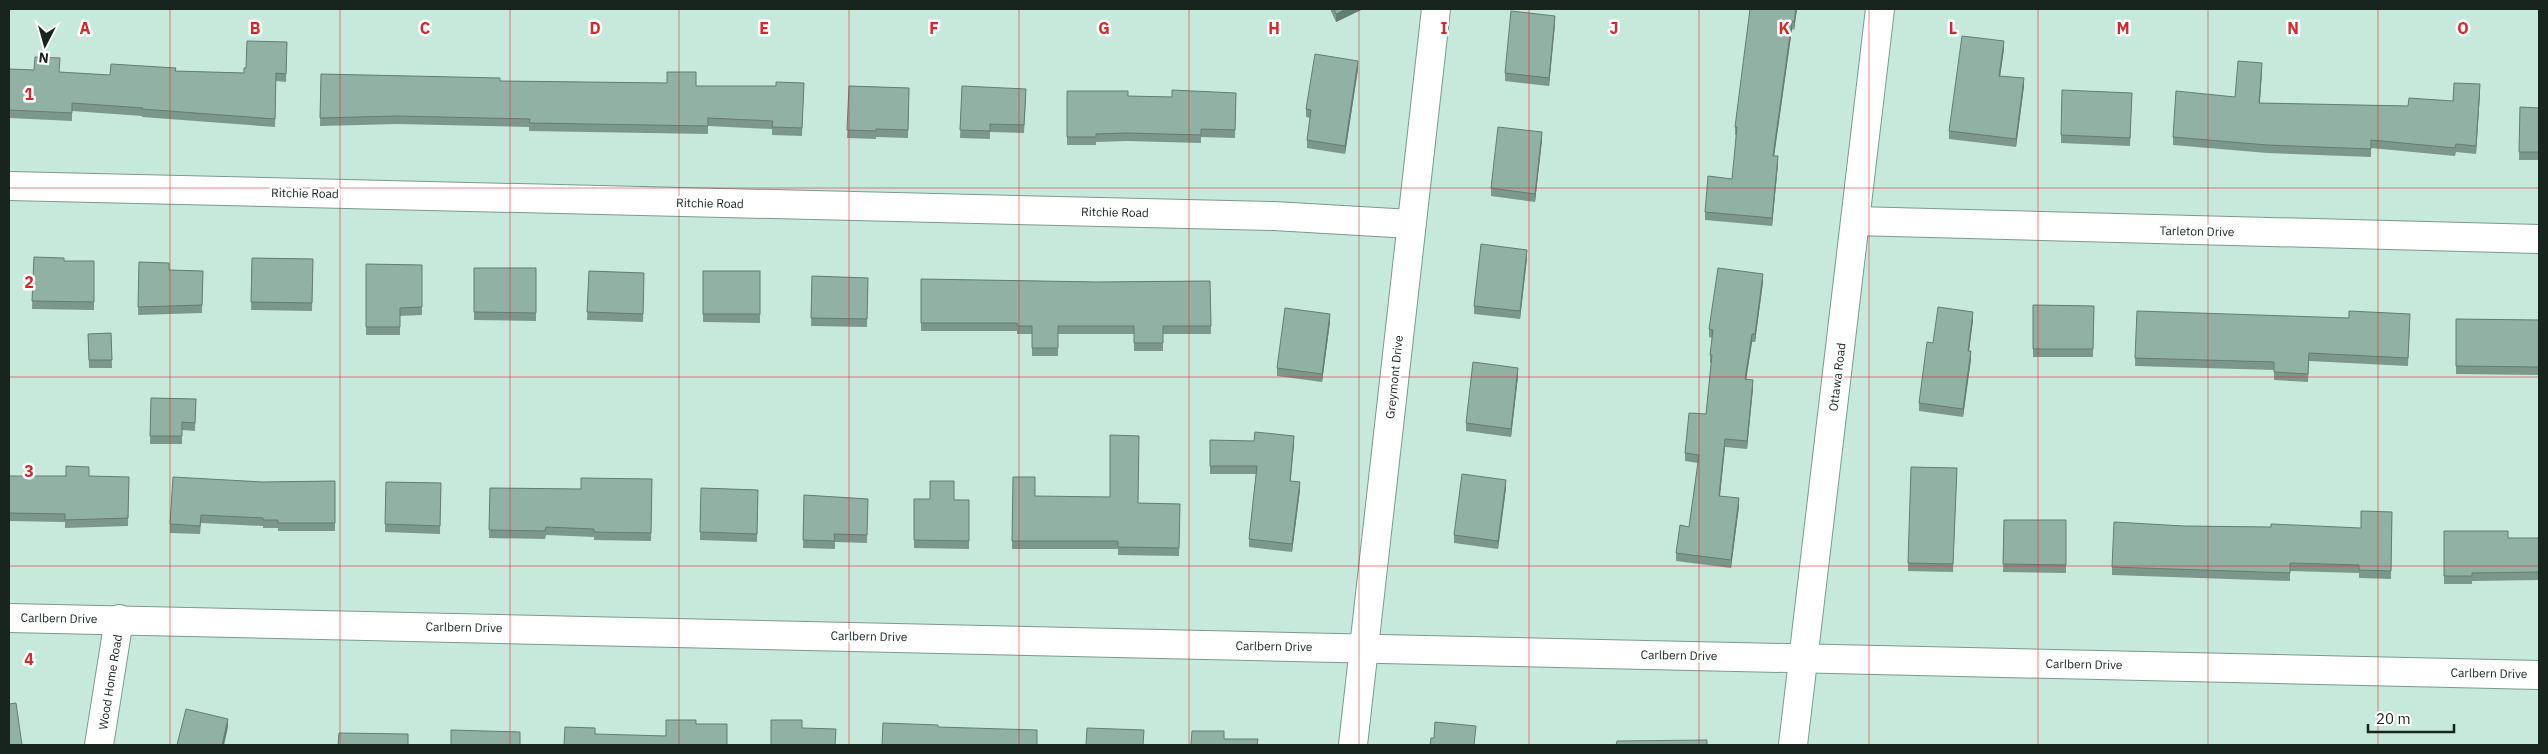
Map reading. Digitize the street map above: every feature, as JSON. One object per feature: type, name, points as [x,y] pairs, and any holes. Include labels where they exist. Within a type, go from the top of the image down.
[{"type":"street","name":"Greymont Drive","points":[[1353,745],[1436,9]]},
{"type":"street","name":"Ottawa Road","points":[[1793,745],[1880,9]]},
{"type":"street","name":"Ritchie Road","points":[[9,186],[1274,216],[1411,224]]},
{"type":"street","name":"Tarleton Drive","points":[[1855,221],[2539,239]]},
{"type":"street","name":"Carlbern Drive","points":[[9,618],[2539,675]]},
{"type":"street","name":"Wood Home Road","points":[[99,745],[119,619]]},
{"type":"building","points":[[1334,9],[1346,9],[1336,14]]},
{"type":"building","points":[[1750,9],[1796,9],[1794,22],[1792,21],[1773,156],[1778,156],[1772,218],[1705,212],[1708,176],[1732,179],[1737,127],[1735,127]]},
{"type":"building","points":[[1511,11],[1555,16],[1549,78],[1505,73]]},
{"type":"building","points":[[1962,36],[2004,41],[1999,76],[2024,78],[2016,139],[1949,131]]},
{"type":"building","points":[[247,41],[287,42],[286,74],[276,73],[275,119],[72,103],[72,113],[9,110],[9,69],[34,70],[35,57],[60,58],[59,72],[110,75],[111,64],[176,68],[175,71],[244,73],[244,68],[246,68]]},
{"type":"building","points":[[1315,54],[1358,61],[1345,146],[1307,140],[1311,110],[1306,109]]},
{"type":"building","points":[[2238,61],[2262,63],[2259,103],[2408,106],[2409,98],[2453,101],[2454,83],[2480,84],[2476,146],[2456,144],[2455,148],[2371,140],[2371,149],[2267,145],[2173,137],[2176,91],[2235,97]]},
{"type":"building","points":[[667,72],[696,72],[696,86],[776,86],[776,82],[804,83],[802,128],[772,127],[773,121],[708,118],[708,126],[529,123],[530,119],[397,116],[320,118],[321,74],[500,78],[500,81],[667,83]]},
{"type":"building","points":[[849,86],[909,88],[908,130],[847,130]]},
{"type":"building","points":[[962,86],[1026,89],[1024,125],[990,124],[990,131],[960,130]]},
{"type":"building","points":[[1172,90],[1236,93],[1235,130],[1201,129],[1201,135],[1127,133],[1096,134],[1096,137],[1067,137],[1067,91],[1128,91],[1128,96],[1172,97]]},
{"type":"building","points":[[2062,90],[2132,93],[2130,138],[2061,135]]},
{"type":"building","points":[[2520,107],[2539,108],[2539,152],[2519,152]]},
{"type":"building","points":[[1498,127],[1542,132],[1535,194],[1491,188]]},
{"type":"building","points":[[1481,244],[1527,250],[1520,311],[1474,306]]},
{"type":"building","points":[[34,257],[64,258],[64,261],[94,261],[94,302],[32,301]]},
{"type":"building","points":[[252,258],[313,259],[312,303],[251,302]]},
{"type":"building","points":[[139,262],[169,263],[169,270],[203,271],[202,305],[138,307]]},
{"type":"building","points":[[366,264],[422,265],[422,307],[400,308],[400,327],[366,327]]},
{"type":"building","points":[[474,268],[536,268],[536,313],[474,312]]},
{"type":"building","points":[[1718,268],[1763,274],[1755,334],[1752,334],[1745,379],[1753,380],[1747,441],[1725,439],[1719,496],[1739,498],[1731,560],[1676,553],[1680,525],[1689,527],[1699,455],[1685,453],[1689,413],[1706,414],[1713,330],[1709,329]]},
{"type":"building","points":[[589,271],[644,273],[643,314],[587,312]]},
{"type":"building","points":[[703,271],[760,271],[760,314],[703,314]]},
{"type":"building","points":[[812,276],[868,278],[867,319],[811,318]]},
{"type":"building","points":[[921,279],[1097,282],[1210,281],[1211,326],[1163,326],[1163,343],[1134,343],[1134,326],[1058,326],[1058,348],[1032,348],[1032,326],[1017,326],[1017,323],[921,323]]},
{"type":"building","points":[[2033,305],[2094,306],[2093,349],[2033,349]]},
{"type":"building","points":[[1938,307],[1973,312],[1968,351],[1971,351],[1963,409],[1919,403],[1927,342],[1933,343]]},
{"type":"building","points":[[1285,308],[1330,314],[1322,374],[1277,368]]},
{"type":"building","points":[[2137,311],[2349,318],[2349,311],[2410,314],[2408,358],[2309,353],[2308,374],[2274,372],[2274,362],[2135,358]]},
{"type":"building","points":[[2456,319],[2539,320],[2539,367],[2456,366]]},
{"type":"building","points":[[111,333],[112,360],[89,360],[88,334]]},
{"type":"building","points":[[1473,362],[1518,368],[1511,429],[1466,423]]},
{"type":"building","points":[[151,398],[196,399],[195,423],[182,422],[182,436],[150,436]]},
{"type":"building","points":[[1255,432],[1294,436],[1290,481],[1300,482],[1292,544],[1249,539],[1257,466],[1210,466],[1210,440],[1254,441]]},
{"type":"building","points":[[1110,435],[1139,436],[1138,503],[1180,504],[1179,548],[1118,547],[1118,541],[1012,541],[1013,477],[1035,477],[1035,496],[1110,497]]},
{"type":"building","points":[[66,466],[89,467],[89,476],[129,477],[128,518],[65,520],[65,514],[9,513],[9,476],[66,476]]},
{"type":"building","points":[[1911,467],[1957,468],[1953,564],[1908,563]]},
{"type":"building","points":[[1462,474],[1506,480],[1498,541],[1454,535]]},
{"type":"building","points":[[173,477],[263,482],[335,481],[335,523],[278,523],[278,520],[263,520],[263,518],[201,515],[200,526],[170,524]]},
{"type":"building","points":[[581,478],[652,479],[651,533],[594,532],[594,529],[546,527],[545,531],[489,530],[490,488],[581,489]]},
{"type":"building","points":[[930,481],[954,481],[954,500],[969,500],[969,541],[914,540],[914,499],[930,499]]},
{"type":"building","points":[[386,482],[441,483],[440,526],[385,524]]},
{"type":"building","points":[[701,488],[758,490],[757,534],[700,532]]},
{"type":"building","points":[[804,495],[868,499],[867,535],[834,534],[835,541],[803,540]]},
{"type":"building","points":[[2361,511],[2392,512],[2391,571],[2359,570],[2359,565],[2290,563],[2290,573],[2112,567],[2114,522],[2184,526],[2271,527],[2271,524],[2361,528]]},
{"type":"building","points":[[2004,520],[2066,520],[2066,565],[2003,564]]},
{"type":"building","points":[[2444,531],[2508,531],[2508,538],[2539,538],[2539,572],[2472,573],[2472,576],[2444,576]]},
{"type":"building","points":[[16,703],[22,745],[9,745],[9,704]]},
{"type":"building","points":[[186,709],[228,719],[222,745],[177,745]]},
{"type":"building","points":[[666,720],[696,720],[696,724],[727,724],[727,745],[564,745],[565,727],[595,728],[595,734],[666,736]]},
{"type":"building","points":[[771,720],[802,720],[802,728],[836,729],[835,745],[771,745]]},
{"type":"building","points":[[1435,722],[1476,726],[1474,745],[1430,745],[1431,738],[1434,738]]},
{"type":"building","points":[[883,723],[1037,730],[1037,745],[882,745]]},
{"type":"building","points":[[1087,728],[1144,730],[1143,745],[1086,745]]},
{"type":"building","points":[[451,730],[520,732],[520,745],[451,745]]},
{"type":"building","points":[[1192,731],[1224,731],[1224,739],[1258,739],[1257,745],[1191,745]]},
{"type":"building","points":[[339,733],[408,734],[408,745],[338,745]]},
{"type":"building","points":[[1707,740],[1707,745],[1616,745],[1617,741]]}]
